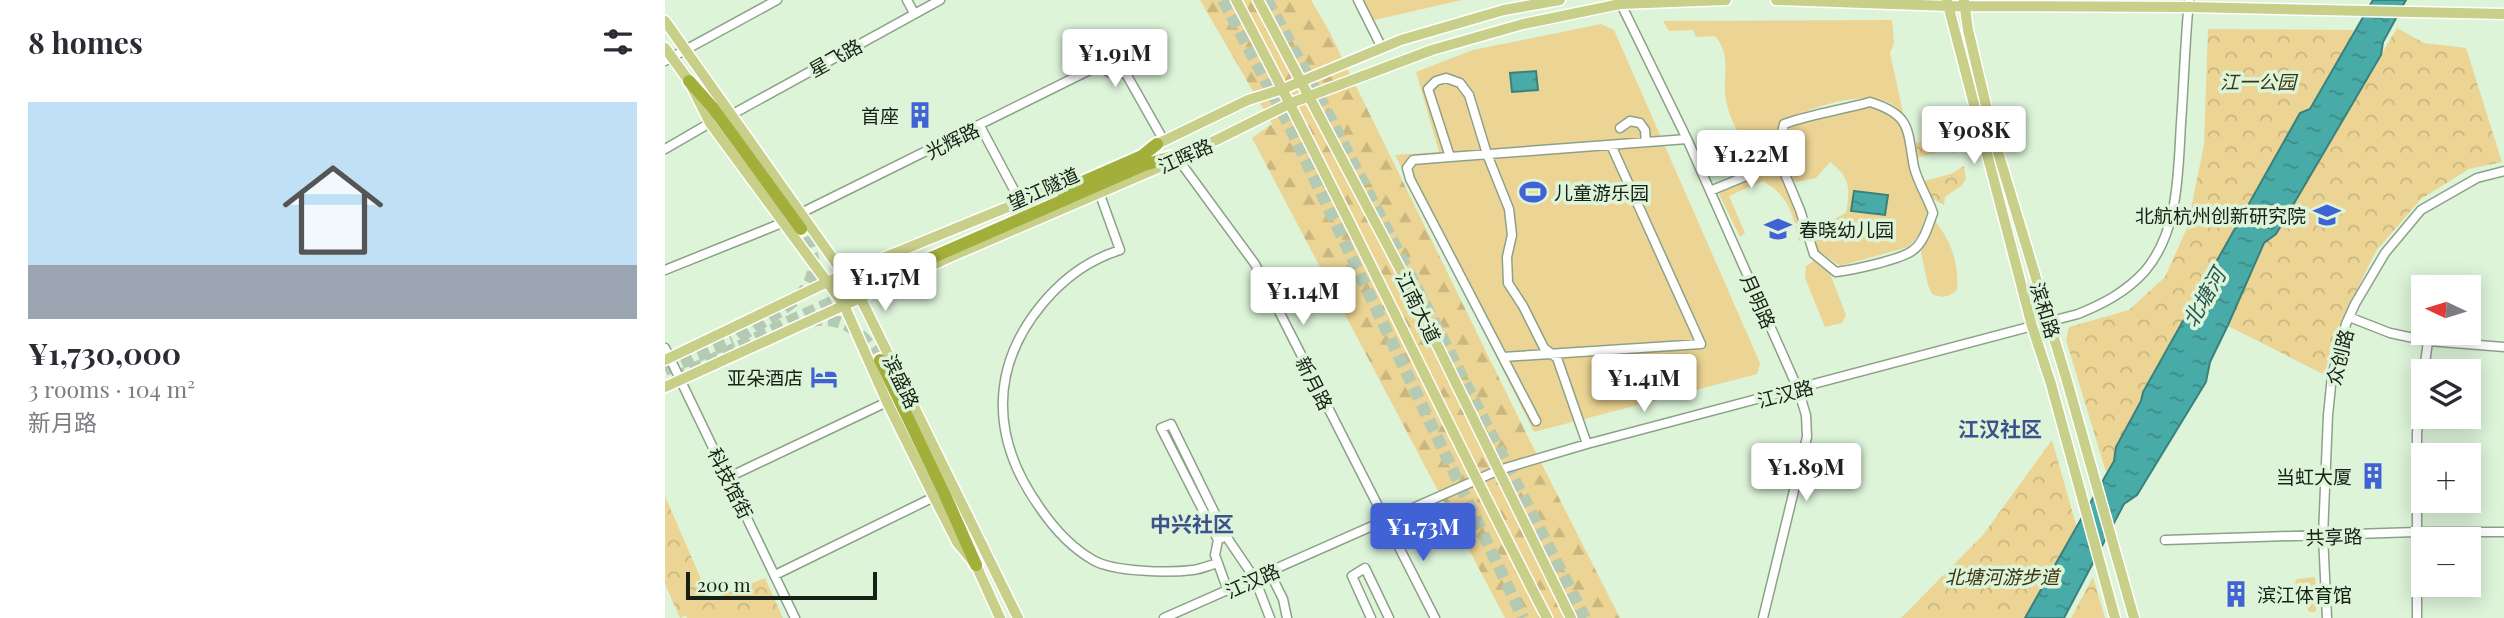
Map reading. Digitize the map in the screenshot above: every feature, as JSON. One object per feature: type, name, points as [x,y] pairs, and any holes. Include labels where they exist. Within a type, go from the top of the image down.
[{"type":"highway","points":[[689,82],[713,108],[801,229]]},
{"type":"highway","name":"望江隧道","points":[[1161,143],[1142,156],[907,265],[1144,165],[1197,150]]},
{"type":"highway","points":[[880,360],[977,565]]},
{"type":"main road","name":"江南大道","points":[[1236,0],[1291,103],[1381,289],[1547,618]]},
{"type":"main road","name":"江南大道","points":[[1258,0],[1399,267],[1571,618]]},
{"type":"main road","name":"江晖路","points":[[667,355],[844,274],[1161,143],[1248,100],[1283,89],[1382,48],[1504,10],[1560,0]]},
{"type":"main road","name":"江晖路","points":[[665,387],[860,297],[1178,159],[1291,103],[1432,50],[1523,24],[1620,2],[1726,0]]},
{"type":"main road","points":[[1776,0],[2189,4],[2221,8],[2504,14]]},
{"type":"main road","name":"滨和路","points":[[1947,3],[2032,326],[2051,384],[2115,618]]},
{"type":"main road","name":"滨和路","points":[[1964,3],[1994,139],[2067,381],[2134,618]]},
{"type":"main road","name":"滨盛路","points":[[665,21],[860,297],[1018,618]]},
{"type":"main road","name":"滨盛路","points":[[665,48],[668,60],[689,82],[710,123],[844,305],[887,402],[934,497],[957,542],[977,565],[1000,618]]},
{"type":"street","points":[[668,60],[777,0]]},
{"type":"street","points":[[908,0],[914,13]]},
{"type":"street","name":"星飞路","points":[[731,115],[940,0]]},
{"type":"street","points":[[1358,0],[1382,48]]},
{"type":"street","name":"月明路","points":[[1620,2],[1687,139],[1798,389],[1806,415],[1807,437],[1763,618]]},
{"type":"street","name":"江汉路","points":[[1164,618],[1499,470],[1587,444],[2078,314],[2103,304],[2125,290],[2145,270],[2167,232],[2174,206],[2179,165],[2189,4]]},
{"type":"street","points":[[1119,40],[1125,42],[1134,54],[1133,65],[1125,72],[1109,72],[1102,64],[1101,52],[1108,43],[1119,40]]},
{"type":"street","name":"光辉路","points":[[801,214],[1102,64]]},
{"type":"street","points":[[1125,72],[1161,143]]},
{"type":"street","points":[[1450,157],[1428,89],[1436,81],[1446,78],[1460,83],[1469,95],[1487,154],[1509,209],[1512,235],[1507,257],[1508,283],[1544,348],[1557,358],[1587,444]]},
{"type":"street","points":[[1870,102],[1890,108],[1907,126],[1915,170],[1933,213],[1922,240],[1911,253],[1836,272],[1814,254],[1800,210],[1780,162],[1780,141],[1784,124],[1811,114],[1833,112],[1870,102]]},
{"type":"street","points":[[1620,128],[1630,121],[1640,123],[1645,130],[1646,142]]},
{"type":"street","points":[[665,149],[710,123]]},
{"type":"street","points":[[981,126],[1021,203]]},
{"type":"street","points":[[1536,421],[1410,179],[1408,168],[1413,160],[1687,139]]},
{"type":"street","points":[[1503,357],[1701,344],[1611,145]]},
{"type":"street","name":"新月路","points":[[1178,159],[1255,264],[1436,618]]},
{"type":"street","points":[[1710,191],[1780,162]]},
{"type":"street","name":"众创路","points":[[2327,618],[2323,537],[2332,376],[2349,317],[2385,253],[2421,210],[2477,178],[2504,171]]},
{"type":"street","points":[[1099,192],[1120,250],[1083,265],[1062,283],[1032,316],[1017,343],[1006,374],[1002,414],[1012,461],[1023,484],[1045,515],[1063,536],[1094,561],[1128,569],[1166,572],[1195,570],[1218,563]]},
{"type":"street","points":[[665,270],[782,223]]},
{"type":"street","points":[[2349,317],[2390,333],[2411,337]]},
{"type":"street","points":[[2479,345],[2504,347]]},
{"type":"street","name":"科技馆街","points":[[667,355],[796,618]]},
{"type":"street","points":[[729,477],[887,402]]},
{"type":"street","points":[[1228,591],[1215,555],[1222,538],[1171,424],[1161,428],[1222,538],[1236,547],[1255,579],[1270,618]]},
{"type":"street","points":[[2416,527],[2417,429]]},
{"type":"street","points":[[775,575],[934,497]]},
{"type":"street","name":"共享路","points":[[2165,540],[2411,532]]},
{"type":"street","name":"共享路","points":[[2481,532],[2504,532]]},
{"type":"street","points":[[1371,618],[1352,576],[1366,568],[1389,618]]},
{"type":"street","points":[[1270,573],[1283,600],[1287,618]]},
{"type":"street","points":[[2417,597],[2417,618]]},
{"type":"green space","points":[[1200,0],[1311,0],[1329,31],[1620,618],[1505,618],[1252,138],[1272,124]]},
{"type":"green space","points":[[1359,0],[1462,0],[1370,21]]},
{"type":"green space","points":[[1892,20],[1894,43],[1890,53],[1904,117],[1894,106],[1882,100],[1868,98],[1821,106],[1782,121],[1776,136],[1774,157],[1759,164],[1740,136],[1729,113],[1721,44],[1715,36],[1696,37],[1693,30],[1669,31],[1663,21]]},
{"type":"green space","points":[[1601,24],[1614,30],[1760,363],[1757,374],[1534,432],[1395,155],[1439,152],[1416,72],[1473,50]]},
{"type":"green space","points":[[2397,28],[2424,43],[2466,48],[2502,162],[2469,169],[2421,199],[2376,251],[2332,341],[2325,375],[2228,326],[2264,243],[2276,233]]},
{"type":"green space","name":"江一公园","points":[[2208,29],[2354,30],[2339,62],[2310,109],[2300,113],[2143,392],[2141,401],[2116,447],[2114,461],[2106,472],[2066,340],[2069,327],[2129,310],[2165,277],[2187,228],[2204,145]]},
{"type":"green space","points":[[1871,106],[1888,111],[1903,129],[1914,183],[1927,212],[1920,234],[1908,247],[1840,266],[1818,251],[1815,242],[1834,219],[1846,213],[1848,190],[1845,179],[1830,162],[1816,178],[1795,182],[1786,155],[1787,136],[1789,128],[1799,124]]},
{"type":"green space","points":[[1943,135],[1953,138],[1960,147],[1954,153],[1941,151],[1917,158],[1914,148],[1916,143]]},
{"type":"green space","points":[[1964,166],[1966,179],[1945,197],[1944,205],[1931,198],[1924,181],[1951,174]]},
{"type":"green space","points":[[1778,167],[1804,240],[1799,241],[1789,206],[1779,193],[1763,181],[1729,196],[1745,233],[1740,237],[1718,192]]},
{"type":"green space","points":[[1934,219],[1949,244],[1957,270],[1957,290],[1946,296],[1932,294],[1921,252]]},
{"type":"green space","points":[[1815,260],[1829,271],[1846,315],[1842,323],[1825,327],[1805,278],[1806,266]]},
{"type":"green space","name":"北塘河游步道","points":[[2052,440],[2077,528],[2025,618],[1901,618],[1983,535]]},
{"type":"green space","points":[[665,496],[710,600],[765,578],[783,618],[687,618],[686,615],[680,618],[665,584]]},
{"type":"green space","points":[[2093,577],[2105,618],[2071,618]]},
{"type":"green space","points":[[2315,577],[2317,607],[2315,612],[2309,612],[2295,582],[2297,579]]},
{"type":"water","name":"北塘河","points":[[2373,0],[2406,0],[2383,42],[2381,55],[2276,234],[2264,243],[2210,362],[2206,382],[2137,495],[2124,504],[2064,618],[2025,618],[2114,461],[2116,447],[2141,401],[2143,392],[2300,113],[2310,109]]},
{"type":"water","points":[[1536,71],[1538,90],[1512,92],[1510,73]]},
{"type":"water","points":[[1854,191],[1888,195],[1885,215],[1851,211]]},
{"type":"tunnel","points":[[1223,0],[1288,123],[1523,618]]},
{"type":"tunnel","points":[[1267,0],[1323,104],[1585,618]]},
{"type":"tunnel","points":[[739,338],[786,307],[809,283],[813,268],[811,251],[801,229]]},
{"type":"tunnel","points":[[675,378],[796,318],[908,268]]},
{"type":"tunnel","points":[[810,321],[833,321],[852,328],[880,360]]},
{"type":"tunnel","points":[[665,370],[733,341]]},
{"type":"place","name":"首座","points":[[920,115]]},
{"type":"place","name":"儿童游乐园","points":[[1533,192]]},
{"type":"place","name":"北航杭州创新研究院","points":[[2327,215]]},
{"type":"place","name":"春晓幼儿园","points":[[1778,229]]},
{"type":"place","name":"亚朵酒店","points":[[824,377]]},
{"type":"place","name":"当虹大厦","points":[[2373,476]]},
{"type":"place","name":"滨江体育馆","points":[[2236,594]]},
{"type":"district","name":"江汉社区","points":[[2000,428]]},
{"type":"district","name":"中兴社区","points":[[1192,523]]}]
